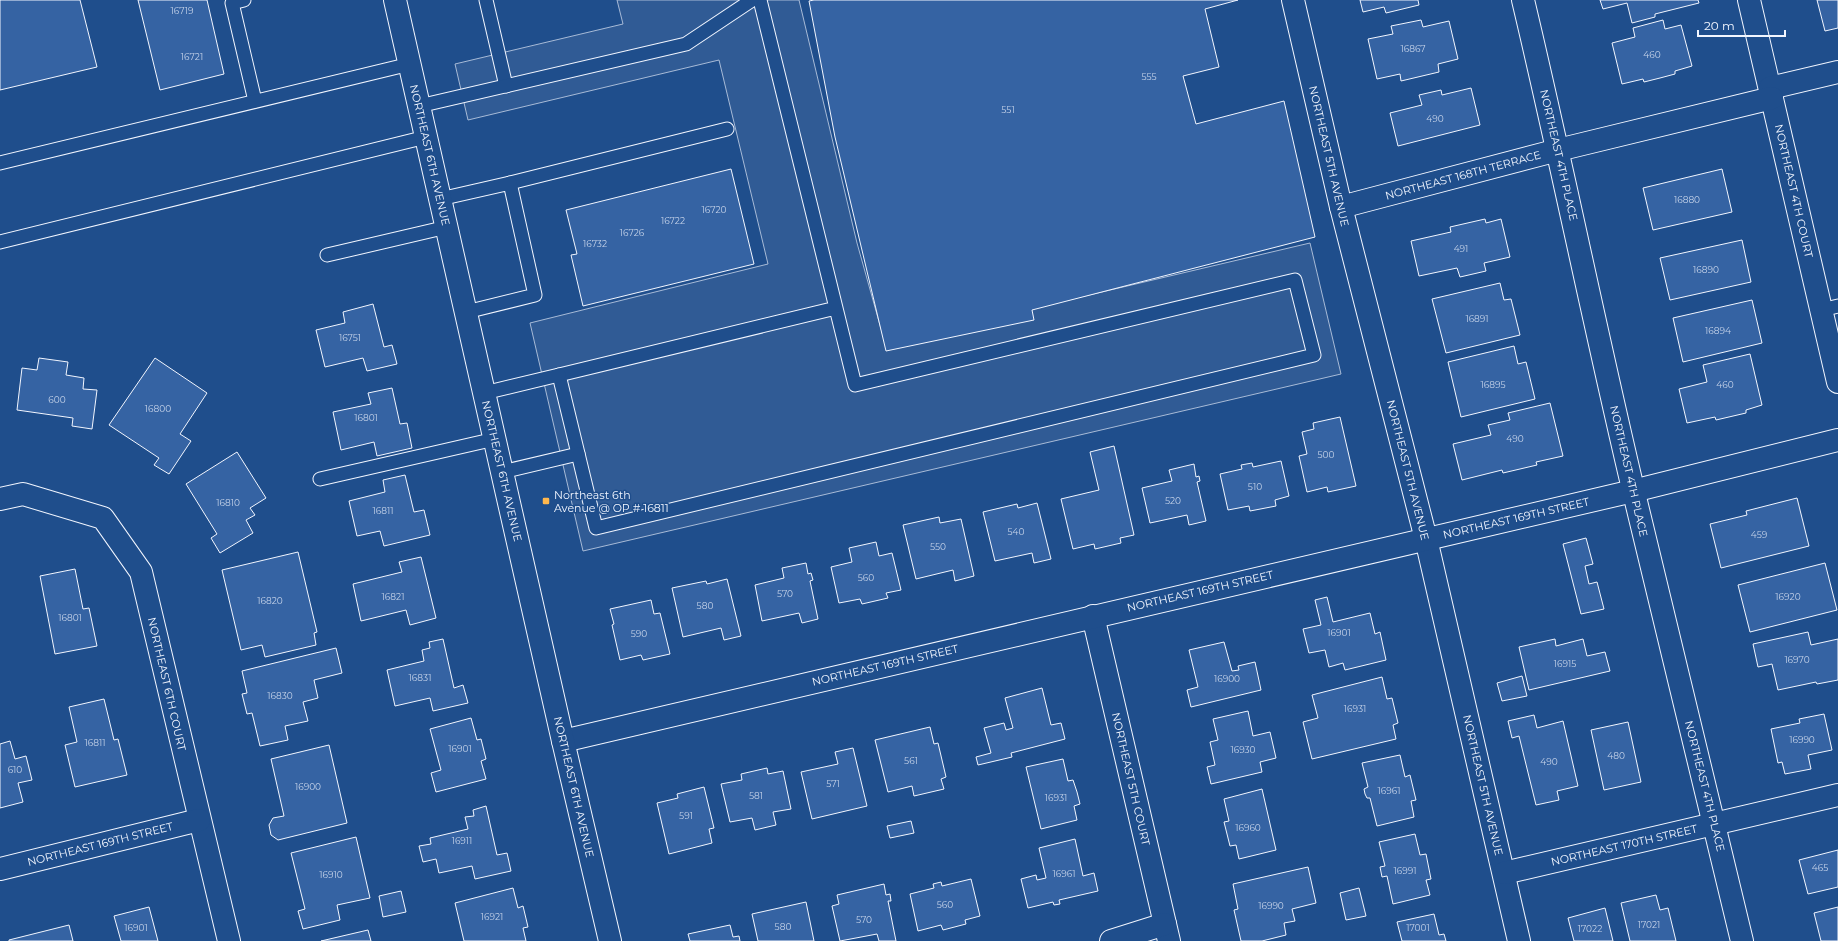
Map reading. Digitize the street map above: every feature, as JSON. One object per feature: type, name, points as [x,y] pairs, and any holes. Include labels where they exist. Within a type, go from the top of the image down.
[{"type":"street","name":"NORTHEAST 6TH AVENUE","points":[[395,0],[563,741],[610,941]]},
{"type":"street","name":"NORTHEAST 5TH AVENUE","points":[[1293,0],[1341,208],[1426,539],[1519,941]]},
{"type":"street","name":"NORTHEAST 4TH PLACE","points":[[1523,0],[1558,150],[1633,491],[1715,824],[1742,941]]},
{"type":"street","name":"NORTHEAST 4TH COURT","points":[[1749,0],[1771,93],[1830,308],[1838,382]]},
{"type":"street","name":"NORTHEAST 168TH TERRACE","points":[[1341,208],[1771,93],[1838,72]]},
{"type":"street","name":"NORTHEAST 169TH STREET","points":[[563,741],[1633,491],[1838,440]]},
{"type":"street","name":"NORTHEAST 6TH COURT","points":[[0,499],[23,494],[103,518],[141,572],[229,941]]},
{"type":"street","name":"NORTHEAST 5TH COURT","points":[[1093,616],[1167,933]]},
{"type":"street","name":"NORTHEAST 170TH STREET","points":[[1504,873],[1838,795]]},
{"type":"street","name":"NORTHEAST 169TH STREET","points":[[0,869],[199,820]]},
{"type":"street","points":[[1111,941],[1167,933]]},
{"type":"lane","points":[[244,0],[232,3],[255,101]]},
{"type":"lane","points":[[486,0],[506,86]]},
{"type":"lane","points":[[419,106],[686,44],[752,0]]},
{"type":"lane","points":[[559,375],[596,528],[1314,355],[1295,280],[855,385],[760,0]]},
{"type":"lane","points":[[0,164],[410,64]]},
{"type":"lane","points":[[440,199],[727,129]]},
{"type":"lane","points":[[0,242],[426,137]]},
{"type":"lane","points":[[466,312],[535,295],[510,183]]},
{"type":"lane","points":[[327,255],[447,227]]},
{"type":"lane","points":[[484,393],[836,308]]},
{"type":"lane","points":[[320,479],[495,439]]},
{"type":"lane","points":[[502,472],[578,454]]},
{"type":"shaded area","points":[[617,0],[799,0],[857,243],[885,343],[1310,243],[1341,374],[583,551],[530,323],[768,264],[719,60],[468,120],[455,64],[623,24]]},
{"type":"building","points":[[0,0],[80,0],[97,67],[0,90]]},
{"type":"building","points":[[138,0],[207,0],[224,74],[160,90]]},
{"type":"building","points":[[1238,0],[1205,9],[1219,67],[1183,76],[1196,124],[1284,101],[1315,237],[1032,310],[1034,320],[886,351],[835,137],[809,1]]},
{"type":"building","points":[[1360,0],[1418,0],[1419,5],[1386,13],[1384,7],[1363,12]]},
{"type":"building","points":[[1600,0],[1698,0],[1699,3],[1655,14],[1655,17],[1632,23],[1627,3],[1603,9]]},
{"type":"building","points":[[1817,0],[1838,0],[1838,28],[1825,31]]},
{"type":"building","points":[[1421,20],[1423,27],[1449,21],[1458,59],[1438,64],[1439,72],[1401,81],[1400,74],[1377,79],[1368,39],[1393,34],[1391,26]]},
{"type":"building","points":[[1663,20],[1665,29],[1681,25],[1692,66],[1675,71],[1675,74],[1660,78],[1644,82],[1643,79],[1622,84],[1612,43],[1635,37],[1633,28]]},
{"type":"building","points":[[1471,88],[1480,125],[1398,146],[1390,113],[1422,105],[1419,95],[1441,90],[1442,95]]},
{"type":"building","points":[[731,169],[754,264],[583,306],[571,255],[577,254],[566,210]]},
{"type":"building","points":[[1722,169],[1732,212],[1653,230],[1643,188]]},
{"type":"building","points":[[1485,219],[1486,223],[1501,219],[1510,257],[1484,263],[1486,271],[1460,277],[1457,268],[1419,276],[1411,241],[1451,232],[1450,227]]},
{"type":"building","points":[[1742,240],[1751,282],[1670,300],[1660,258]]},
{"type":"building","points":[[1500,283],[1504,300],[1511,299],[1520,335],[1446,353],[1432,299]]},
{"type":"building","points":[[1752,300],[1762,343],[1683,362],[1673,318]]},
{"type":"building","points":[[373,304],[384,347],[392,345],[397,364],[367,371],[363,358],[325,367],[316,330],[345,323],[343,312]]},
{"type":"building","points":[[1514,346],[1518,364],[1526,362],[1535,399],[1461,417],[1448,362]]},
{"type":"building","points":[[1750,354],[1762,405],[1746,410],[1746,413],[1716,420],[1715,417],[1687,423],[1679,389],[1707,382],[1703,365]]},
{"type":"building","points":[[39,358],[68,362],[66,375],[84,378],[83,389],[97,390],[92,429],[72,426],[73,418],[17,410],[22,368],[37,370]]},
{"type":"building","points":[[155,358],[207,393],[180,434],[191,441],[169,474],[154,465],[159,458],[109,425]]},
{"type":"building","points":[[392,388],[400,424],[407,423],[412,448],[377,456],[374,442],[341,450],[333,412],[371,404],[368,393]]},
{"type":"building","points":[[1550,403],[1563,456],[1536,462],[1537,465],[1503,473],[1502,470],[1462,480],[1453,444],[1491,435],[1488,425],[1510,420],[1508,413]]},
{"type":"building","points":[[1340,417],[1356,486],[1328,492],[1327,487],[1307,492],[1299,456],[1307,454],[1302,432],[1314,429],[1313,423]]},
{"type":"building","points":[[1114,446],[1134,535],[1120,538],[1121,543],[1095,549],[1094,544],[1073,549],[1061,499],[1099,490],[1090,452]]},
{"type":"building","points":[[237,452],[266,498],[250,508],[255,515],[246,520],[253,533],[220,553],[211,538],[217,534],[186,484]]},
{"type":"building","points":[[1281,461],[1289,496],[1275,500],[1276,506],[1250,511],[1249,506],[1228,510],[1220,474],[1242,469],[1241,465],[1252,463],[1253,467]]},
{"type":"building","points":[[1194,464],[1196,477],[1199,476],[1200,481],[1197,482],[1206,521],[1189,525],[1187,515],[1150,523],[1142,488],[1172,481],[1169,470]]},
{"type":"building","points":[[405,475],[414,512],[424,510],[430,535],[384,546],[380,531],[357,536],[349,501],[385,492],[383,480]]},
{"type":"building","points":[[1797,498],[1809,546],[1721,568],[1710,524],[1747,515],[1746,511]]},
{"type":"building","points":[[1037,503],[1051,559],[1034,563],[1032,553],[995,561],[983,512],[1017,504],[1018,508]]},
{"type":"building","points":[[939,517],[940,523],[961,519],[974,576],[955,581],[953,570],[916,579],[903,525]]},
{"type":"building","points":[[1586,538],[1593,564],[1585,566],[1589,584],[1597,582],[1604,609],[1581,614],[1563,544]]},
{"type":"building","points":[[876,542],[879,556],[892,553],[901,590],[886,593],[888,598],[862,604],[860,599],[839,603],[831,567],[852,562],[849,548]]},
{"type":"building","points":[[298,552],[317,632],[314,633],[316,645],[265,657],[262,645],[241,650],[222,570]]},
{"type":"building","points":[[421,557],[436,618],[410,625],[406,610],[361,621],[353,584],[402,572],[399,562]]},
{"type":"building","points":[[806,563],[808,574],[811,573],[813,580],[810,581],[818,619],[802,623],[799,613],[762,621],[755,585],[784,578],[782,568]]},
{"type":"building","points":[[1825,563],[1837,610],[1750,632],[1738,585]]},
{"type":"building","points":[[75,569],[83,609],[89,608],[97,646],[55,654],[40,576]]},
{"type":"building","points":[[727,579],[741,636],[724,640],[721,628],[683,637],[672,588],[706,581],[707,584]]},
{"type":"building","points":[[1327,597],[1333,622],[1370,613],[1375,634],[1380,632],[1386,660],[1345,670],[1343,663],[1329,667],[1325,650],[1309,653],[1303,629],[1321,625],[1315,600]]},
{"type":"building","points":[[651,600],[654,614],[660,613],[670,654],[643,660],[641,655],[620,660],[610,609]]},
{"type":"building","points":[[1808,632],[1811,645],[1838,639],[1838,680],[1817,684],[1816,682],[1778,690],[1772,664],[1758,667],[1753,644]]},
{"type":"building","points":[[443,639],[454,688],[463,685],[468,703],[433,711],[430,698],[395,706],[387,670],[424,661],[422,650],[430,648],[429,642]]},
{"type":"building","points":[[1555,639],[1556,646],[1583,639],[1587,656],[1605,652],[1610,671],[1529,690],[1519,647]]},
{"type":"building","points":[[1224,642],[1232,671],[1239,670],[1238,666],[1255,662],[1261,690],[1191,707],[1187,690],[1198,687],[1189,650]]},
{"type":"building","points":[[336,648],[342,673],[314,680],[318,698],[303,702],[308,721],[285,726],[288,740],[260,746],[252,713],[247,714],[242,694],[247,693],[242,671]]},
{"type":"building","points":[[1522,676],[1527,696],[1502,701],[1497,683]]},
{"type":"building","points":[[1382,677],[1387,699],[1392,698],[1398,723],[1393,725],[1396,739],[1312,759],[1303,722],[1318,718],[1312,695]]},
{"type":"building","points":[[1042,688],[1051,725],[1061,723],[1065,739],[1011,753],[1012,757],[978,765],[976,757],[991,753],[984,728],[1004,723],[1006,730],[1013,728],[1005,698]]},
{"type":"building","points":[[104,699],[114,740],[118,739],[127,775],[75,787],[65,745],[77,742],[69,707]]},
{"type":"building","points":[[1248,711],[1253,736],[1270,732],[1276,758],[1260,762],[1262,772],[1211,784],[1207,767],[1215,765],[1210,742],[1218,740],[1213,719]]},
{"type":"building","points":[[1824,714],[1832,750],[1808,755],[1811,769],[1785,774],[1782,762],[1778,763],[1771,729],[1800,723],[1799,719]]},
{"type":"building","points":[[1534,715],[1537,728],[1563,721],[1578,786],[1557,791],[1559,800],[1536,805],[1519,736],[1512,738],[1508,721]]},
{"type":"building","points":[[471,718],[477,740],[481,739],[486,759],[481,761],[486,779],[436,792],[431,773],[441,770],[430,729]]},
{"type":"building","points":[[1628,722],[1641,782],[1604,790],[1591,730]]},
{"type":"building","points":[[930,727],[934,744],[938,743],[946,777],[941,779],[944,789],[914,796],[912,786],[888,792],[875,740]]},
{"type":"building","points":[[10,741],[15,759],[26,756],[32,780],[18,783],[23,802],[0,808],[0,744]]},
{"type":"building","points":[[329,745],[347,823],[278,840],[271,835],[269,825],[273,818],[284,816],[271,759]]},
{"type":"building","points":[[853,748],[867,806],[812,819],[801,772],[838,764],[835,752]]},
{"type":"building","points":[[1400,755],[1405,777],[1410,775],[1416,800],[1411,801],[1414,817],[1377,826],[1370,798],[1367,798],[1365,794],[1364,789],[1368,787],[1362,763]]},
{"type":"building","points":[[1063,759],[1068,781],[1073,780],[1080,804],[1074,806],[1077,820],[1041,829],[1026,767]]},
{"type":"building","points":[[767,768],[768,774],[783,771],[791,809],[773,812],[776,825],[755,830],[752,818],[730,822],[721,784],[742,780],[741,774]]},
{"type":"building","points":[[704,787],[714,828],[709,829],[712,843],[669,854],[657,803],[678,798],[677,794]]},
{"type":"building","points":[[1262,789],[1276,850],[1239,859],[1236,845],[1230,846],[1224,822],[1229,821],[1224,799]]},
{"type":"building","points":[[486,806],[497,855],[507,853],[511,871],[475,879],[472,866],[439,873],[436,859],[423,862],[419,846],[431,844],[430,838],[468,829],[465,817],[474,816],[473,810]]},
{"type":"building","points":[[911,821],[914,833],[890,838],[887,826]]},
{"type":"building","points":[[1415,834],[1420,855],[1426,854],[1431,879],[1426,880],[1430,895],[1393,904],[1387,876],[1382,877],[1380,867],[1385,866],[1379,842]]},
{"type":"building","points":[[356,837],[370,898],[337,905],[340,920],[303,929],[298,911],[305,909],[291,853]]},
{"type":"building","points":[[1075,839],[1083,876],[1094,873],[1098,891],[1059,900],[1060,904],[1054,905],[1053,902],[1028,908],[1021,879],[1036,875],[1037,880],[1046,878],[1039,848]]},
{"type":"building","points":[[1838,850],[1838,887],[1808,894],[1799,860]]},
{"type":"building","points":[[1308,867],[1316,903],[1292,909],[1295,921],[1284,923],[1286,935],[1262,941],[1241,941],[1234,910],[1238,909],[1233,884]]},
{"type":"building","points":[[971,879],[980,916],[965,920],[966,924],[943,930],[941,925],[918,931],[910,894],[934,888],[933,884],[941,882],[942,886]]},
{"type":"building","points":[[884,884],[886,895],[890,894],[891,901],[888,901],[896,941],[879,941],[877,934],[840,941],[832,906],[839,904],[837,895]]},
{"type":"building","points":[[513,888],[518,908],[523,906],[528,927],[523,928],[526,941],[464,941],[455,903]]},
{"type":"building","points":[[1359,888],[1366,916],[1346,920],[1340,893]]},
{"type":"building","points":[[401,891],[406,912],[383,917],[379,896]]},
{"type":"building","points":[[1656,895],[1660,910],[1668,908],[1676,941],[1630,941],[1621,903]]},
{"type":"building","points":[[806,902],[814,941],[758,941],[752,914]]},
{"type":"building","points":[[149,907],[158,941],[121,941],[114,916]]},
{"type":"building","points":[[1838,907],[1838,941],[1821,941],[1814,913]]},
{"type":"building","points":[[1605,908],[1613,941],[1574,941],[1568,918]]},
{"type":"building","points":[[1434,914],[1439,935],[1444,934],[1446,941],[1402,941],[1397,922]]},
{"type":"building","points":[[69,925],[73,941],[9,941],[9,940]]},
{"type":"building","points":[[730,925],[733,937],[739,936],[740,941],[690,941],[688,934]]},
{"type":"building","points":[[368,930],[371,941],[321,941]]},
{"type":"place","name":"Northeast 6th Avenue @ OP # 16811","points":[[546,501]]}]
